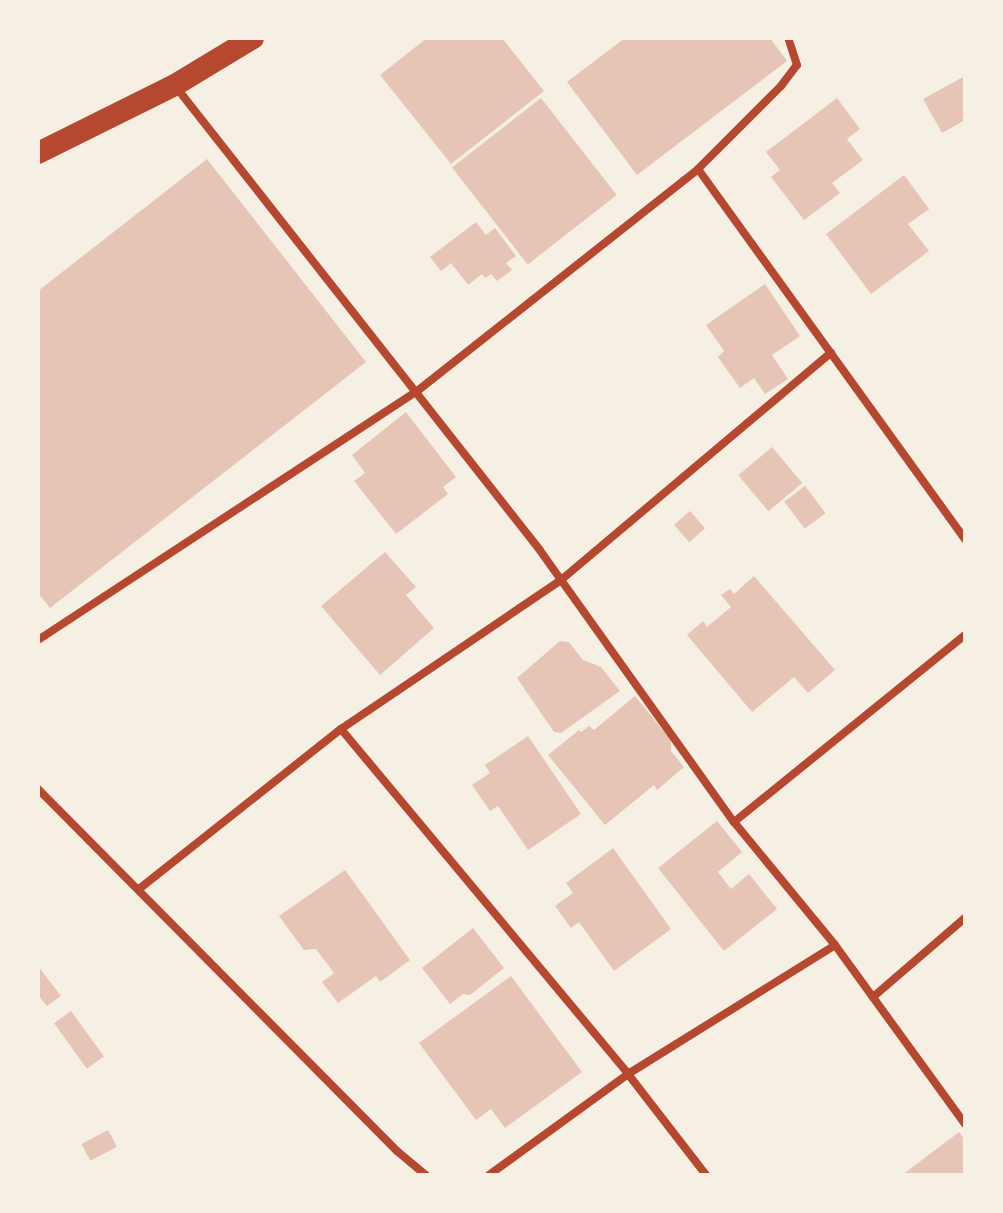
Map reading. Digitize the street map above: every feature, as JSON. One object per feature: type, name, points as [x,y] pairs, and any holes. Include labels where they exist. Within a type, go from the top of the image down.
[{"type":"highway","points":[[38,153],[175,85],[253,38]]},
{"type":"street","points":[[38,640],[416,392],[698,169],[781,86],[797,65],[788,38]]},
{"type":"street","points":[[175,85],[561,580],[734,822],[835,945],[965,1124]]},
{"type":"street","points":[[698,169],[965,539]]},
{"type":"street","points":[[139,889],[341,729],[561,580],[831,353]]},
{"type":"street","points":[[734,822],[965,635]]},
{"type":"street","points":[[341,729],[628,1074],[706,1175]]},
{"type":"street","points":[[38,789],[397,1151],[426,1175]]},
{"type":"street","points":[[873,997],[965,918]]},
{"type":"street","points":[[489,1175],[628,1074],[835,945]]},
{"type":"building","points":[[427,38],[502,38],[544,91],[451,164],[380,75]]},
{"type":"building","points":[[625,38],[770,38],[787,61],[637,175],[567,82]]},
{"type":"building","points":[[965,76],[965,120],[942,133],[923,99]]},
{"type":"building","points":[[541,98],[617,195],[528,264],[452,168]]},
{"type":"building","points":[[837,98],[860,129],[847,139],[863,160],[832,183],[840,193],[804,220],[771,177],[780,170],[766,152]]},
{"type":"building","points":[[207,159],[366,362],[50,608],[38,593],[38,291]]},
{"type":"building","points":[[904,175],[929,209],[908,224],[929,251],[871,294],[826,234]]},
{"type":"building","points":[[476,222],[486,235],[495,228],[516,256],[506,263],[512,270],[497,281],[491,274],[485,278],[482,274],[468,285],[451,263],[441,271],[430,257]]},
{"type":"building","points":[[765,284],[800,336],[772,355],[788,379],[765,394],[754,378],[740,388],[718,357],[724,351],[706,325]]},
{"type":"building","points":[[406,412],[456,477],[443,487],[448,494],[396,534],[354,481],[365,473],[352,455]]},
{"type":"building","points":[[772,447],[802,483],[769,511],[738,475]]},
{"type":"building","points":[[805,486],[825,513],[805,529],[784,502]]},
{"type":"building","points":[[690,511],[705,528],[689,542],[674,525]]},
{"type":"building","points":[[385,552],[416,587],[406,595],[434,628],[380,675],[321,606]]},
{"type":"building","points":[[754,576],[835,670],[808,693],[794,677],[752,712],[687,635],[703,621],[707,627],[731,607],[721,595],[730,589],[734,594]]},
{"type":"building","points":[[560,641],[569,642],[583,660],[601,667],[620,691],[561,733],[554,732],[517,678]]},
{"type":"building","points":[[635,696],[671,740],[671,751],[684,767],[657,790],[654,785],[605,825],[548,755],[579,730],[581,732],[589,726],[594,730]]},
{"type":"building","points":[[528,736],[581,814],[528,850],[498,806],[490,811],[472,785],[490,773],[485,765]]},
{"type":"building","points":[[717,821],[742,852],[718,872],[731,889],[749,874],[777,909],[724,951],[658,868]]},
{"type":"building","points":[[613,848],[671,929],[614,971],[579,922],[571,928],[555,906],[573,893],[566,883]]},
{"type":"building","points":[[345,870],[410,960],[380,982],[376,976],[338,1003],[322,982],[334,973],[316,949],[304,950],[279,916]]},
{"type":"building","points":[[473,928],[504,968],[470,995],[463,994],[450,1004],[422,968]]},
{"type":"building","points":[[38,966],[61,996],[47,1006],[38,995]]},
{"type":"building","points":[[511,976],[582,1072],[505,1128],[491,1109],[476,1120],[419,1043]]},
{"type":"building","points":[[71,1011],[104,1056],[87,1069],[54,1023]]},
{"type":"building","points":[[108,1130],[117,1147],[90,1161],[82,1144]]},
{"type":"building","points":[[959,1132],[965,1140],[965,1175],[902,1175]]}]
